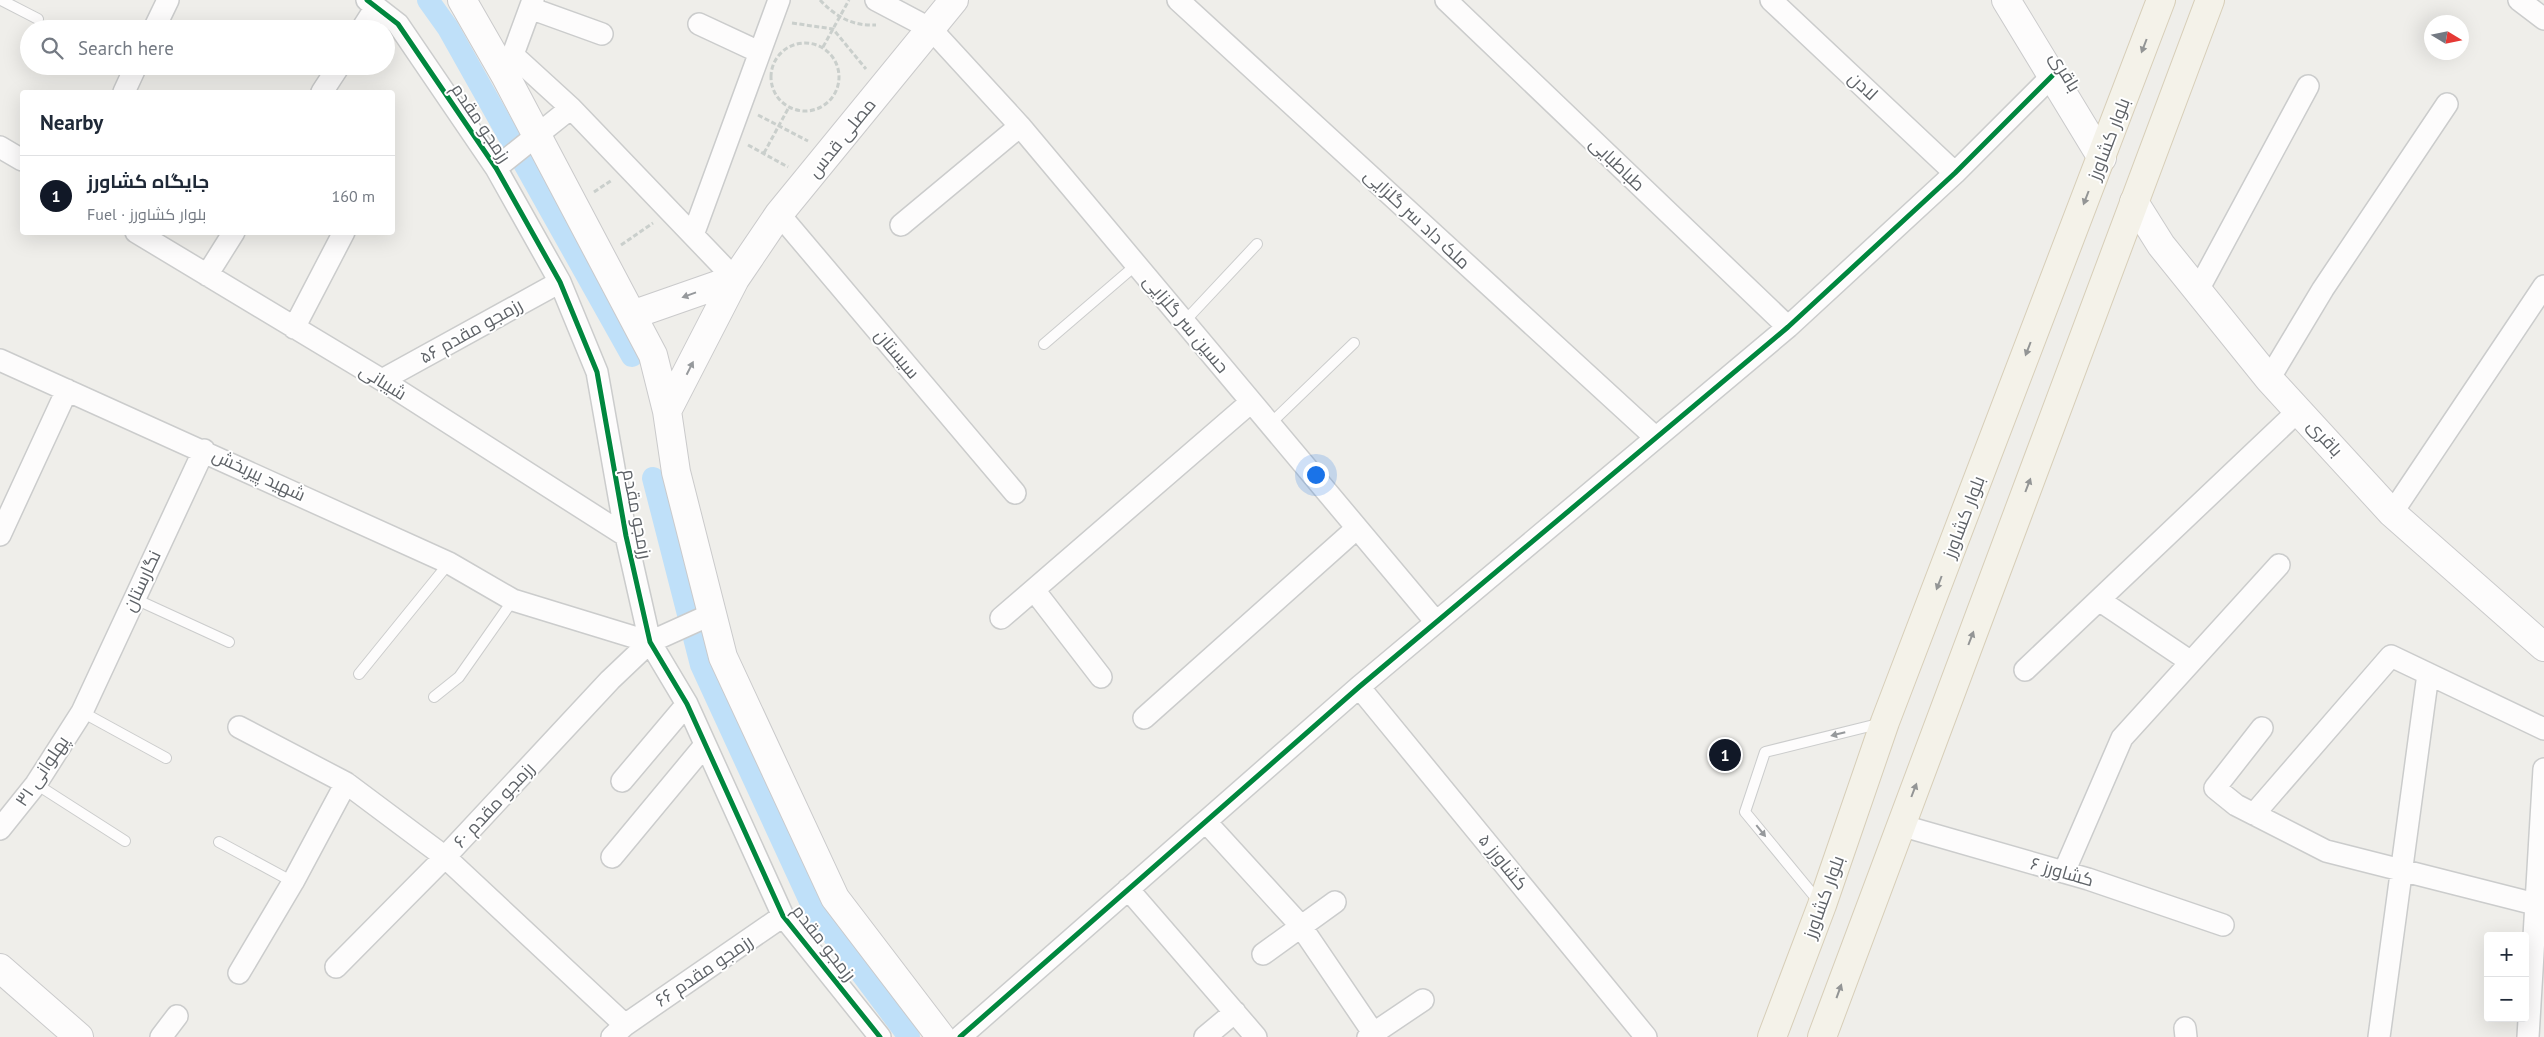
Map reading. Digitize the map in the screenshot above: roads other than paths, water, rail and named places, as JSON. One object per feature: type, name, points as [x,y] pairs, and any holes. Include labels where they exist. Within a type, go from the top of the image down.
[{"type":"main road","name":"بلوار کشاورز","points":[[1772,1037],[1822,905],[1885,722],[2161,0]]},
{"type":"main road","points":[[1822,1037],[2210,0]]},
{"type":"street","points":[[158,20],[168,0]]},
{"type":"street","name":"رزمجو مقدم","points":[[462,0],[509,65],[536,136],[652,355],[667,411],[676,472],[706,616],[723,657],[835,898],[941,1037]]},
{"type":"street","points":[[693,235],[730,136],[758,52],[779,0]]},
{"type":"street","name":"حسین سر گلزایی","points":[[876,0],[931,29],[1020,126],[1436,622]]},
{"type":"street","name":"مصلی قدس","points":[[667,411],[735,279],[779,214],[954,0]]},
{"type":"street","name":"ملک داد سر گلزایی","points":[[1178,0],[1656,438]]},
{"type":"street","name":"طباطبایی","points":[[1446,0],[1788,327]]},
{"type":"street","name":"لادن","points":[[1771,0],[1955,173]]},
{"type":"street","name":"باقری","points":[[2006,0],[2102,158]]},
{"type":"street","points":[[2519,0],[2544,19]]},
{"type":"street","points":[[366,20],[372,4]]},
{"type":"street","name":"رزمجو مقدم","points":[[372,4],[393,20]]},
{"type":"street","points":[[602,34],[531,4],[509,65],[571,108],[735,279],[632,316]]},
{"type":"street","name":"رزمجو مقدم","points":[[395,22],[497,168],[560,282],[597,372],[626,536],[658,638],[784,916],[880,1037]]},
{"type":"street","points":[[698,24],[758,52]]},
{"type":"street","points":[[125,90],[132,75]]},
{"type":"street","points":[[323,90],[333,75]]},
{"type":"street","points":[[960,1037],[1359,687],[1788,327],[1955,173],[2052,76]]},
{"type":"street","points":[[2198,290],[2308,86]]},
{"type":"street","points":[[2269,379],[2322,289],[2448,104]]},
{"type":"street","points":[[497,168],[571,108]]},
{"type":"street","points":[[901,224],[1020,126]]},
{"type":"street","points":[[0,147],[20,159]]},
{"type":"street","name":"باقری","points":[[2134,202],[2161,244],[2269,379],[2392,513],[2544,647]]},
{"type":"street","name":"سیستان","points":[[779,214],[1015,493]]},
{"type":"street","name":"شیبانی","points":[[141,235],[382,380],[626,536]]},
{"type":"street","points":[[207,275],[232,235]]},
{"type":"street","points":[[294,328],[342,235]]},
{"type":"street","name":"رزمجو مقدم ۵۶","points":[[382,380],[560,282]]},
{"type":"street","points":[[2392,513],[2544,286]]},
{"type":"street","name":"شهید پیربخش","points":[[0,360],[204,450],[449,563],[513,600],[658,638]]},
{"type":"street","points":[[0,535],[68,390]]},
{"type":"street","points":[[1002,618],[1251,402]]},
{"type":"street","points":[[2025,670],[2299,410]]},
{"type":"street","name":"نگارستان","points":[[82,712],[133,598],[204,450]]},
{"type":"street","points":[[1144,718],[1357,528]]},
{"type":"street","points":[[2064,872],[2122,738],[2278,565]]},
{"type":"street","points":[[1034,590],[1101,677]]},
{"type":"street","points":[[2099,600],[2191,662]]},
{"type":"street","name":"رزمجو مقدم ۶۰","points":[[336,967],[445,857],[610,680],[658,638],[706,616]]},
{"type":"street","points":[[2254,814],[2391,656],[2544,729]]},
{"type":"street","points":[[2379,1037],[2403,872],[2428,674]]},
{"type":"street","name":"کشاورز ۵","points":[[1359,687],[1646,1037]]},
{"type":"street","points":[[622,781],[687,704]]},
{"type":"street","name":"پهلوانی ۳۱","points":[[0,829],[36,784],[82,712]]},
{"type":"street","points":[[239,727],[346,783],[445,857],[618,1031]]},
{"type":"street","points":[[2262,728],[2215,788],[2236,805],[2326,851],[2534,904]]},
{"type":"street","points":[[612,857],[705,745]]},
{"type":"street","points":[[2528,1037],[2534,904],[2544,769]]},
{"type":"street","points":[[239,973],[293,882],[346,783]]},
{"type":"street","points":[[1206,822],[1300,925],[1372,1036],[1423,1000]]},
{"type":"street","name":"کشاورز ۶","points":[[1900,826],[2064,872],[2223,925]]},
{"type":"street","points":[[1128,889],[1256,1037]]},
{"type":"street","points":[[1264,954],[1300,925],[1335,902]]},
{"type":"street","name":"رزمجو مقدم ۶۶","points":[[618,1031],[784,916]]},
{"type":"street","points":[[0,968],[79,1037]]},
{"type":"street","points":[[1205,1037],[1234,1012]]},
{"type":"street","points":[[160,1037],[177,1016]]},
{"type":"lane","points":[[1,0],[38,19]]},
{"type":"lane","points":[[1184,322],[1257,244]]},
{"type":"lane","points":[[1044,344],[1136,265]]},
{"type":"lane","points":[[1270,424],[1354,343]]},
{"type":"lane","points":[[359,674],[449,563]]},
{"type":"lane","points":[[133,598],[229,642]]},
{"type":"lane","points":[[434,697],[459,677],[513,600]]},
{"type":"lane","points":[[82,712],[166,758]]},
{"type":"lane","points":[[1822,905],[1745,812],[1759,769],[1766,752],[1885,722]]},
{"type":"lane","points":[[36,784],[125,841]]},
{"type":"lane","points":[[219,842],[293,882]]},
{"type":"waterway","points":[[428,0],[448,28],[632,356]]},
{"type":"waterway","points":[[653,478],[701,665],[814,910],[909,1037]]},
{"type":"place","name":"جایگاه کشاورز","points":[[1725,755]]}]
